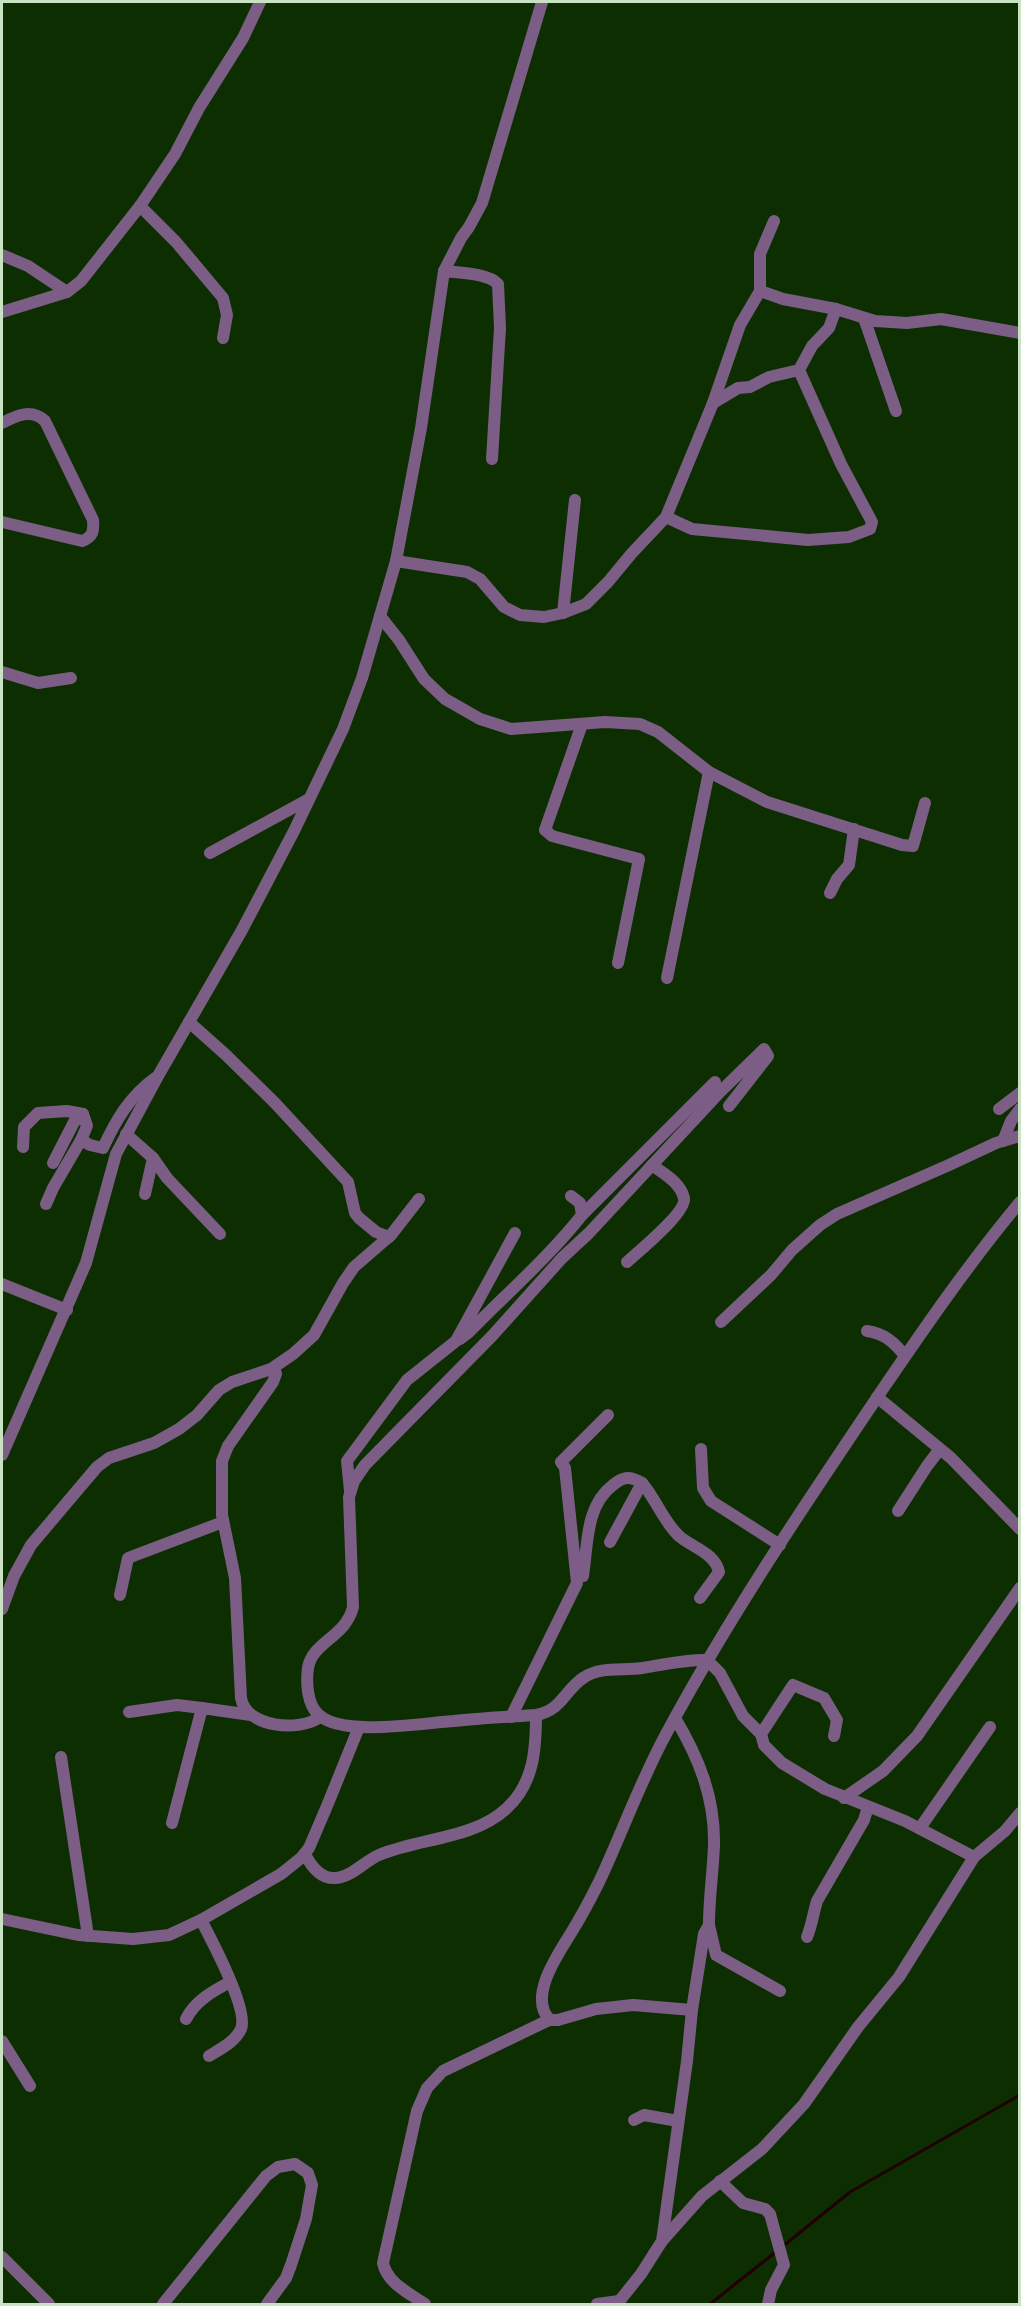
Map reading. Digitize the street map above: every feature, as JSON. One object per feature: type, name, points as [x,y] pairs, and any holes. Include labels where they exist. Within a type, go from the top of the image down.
[{"type":"street","points":[[2,312],[67,292],[81,280],[140,206],[175,154],[199,108],[243,38],[260,2]]},
{"type":"street","points":[[2,1455],[86,1263],[116,1154],[242,930],[343,729],[362,678],[396,561],[421,428],[444,271],[482,203],[542,2]]},
{"type":"street","points":[[140,206],[176,242],[223,298],[227,315],[223,338]]},
{"type":"street","points":[[396,561],[467,572],[480,579],[504,606],[520,615],[544,617],[586,604],[666,517],[713,403],[740,325],[760,291],[760,254],[774,221]]},
{"type":"street","points":[[2,255],[28,266],[67,292]]},
{"type":"street","points":[[444,271],[480,275],[494,279],[498,284],[500,327],[492,459]]},
{"type":"street","points":[[760,291],[783,299],[836,309],[875,321],[908,323],[941,319],[1020,333]]},
{"type":"street","points":[[713,403],[738,388],[750,387],[769,377],[799,370],[812,346],[830,328],[836,309]]},
{"type":"street","points":[[864,318],[896,411]]},
{"type":"street","points":[[666,517],[692,529],[808,540],[849,537],[870,528],[872,522],[841,464],[799,370]]},
{"type":"street","points":[[2,423],[25,414],[36,415],[45,421],[93,520],[94,530],[89,538],[82,541],[2,522]]},
{"type":"street","points":[[563,613],[575,500]]},
{"type":"street","points":[[380,616],[399,640],[423,679],[445,699],[480,719],[511,729],[621,722],[640,724],[658,732],[709,772],[766,802],[874,837],[913,846],[926,802]]},
{"type":"street","points":[[2,672],[38,683],[71,678]]},
{"type":"street","points":[[582,724],[545,830],[552,836],[639,859],[618,963]]},
{"type":"street","points":[[667,978],[709,772]]},
{"type":"street","points":[[210,853],[309,799]]},
{"type":"street","points":[[830,893],[837,879],[849,865],[854,829]]},
{"type":"street","points":[[189,1022],[275,1103],[348,1182],[355,1213],[359,1218],[376,1232],[389,1237]]},
{"type":"street","points":[[350,1492],[354,1481],[370,1459],[492,1336],[562,1258],[590,1233],[764,1049],[768,1056],[729,1106]]},
{"type":"street","points":[[81,1140],[103,1148],[119,1115],[141,1088],[158,1076]]},
{"type":"street","points":[[715,1082],[468,1333],[407,1380],[347,1461],[354,1596],[351,1613],[343,1628],[313,1656],[308,1670],[312,1707],[320,1717],[358,1726],[379,1727],[536,1715],[554,1708],[576,1683],[597,1671],[641,1668],[693,1659],[707,1660],[715,1666],[743,1716],[761,1734],[764,1745],[782,1763],[844,1797],[920,1828],[974,1857]]},
{"type":"street","points":[[999,1109],[1020,1094]]},
{"type":"street","points":[[1003,1141],[1011,1121],[1020,1109]]},
{"type":"street","points":[[23,1147],[24,1127],[38,1113],[67,1111],[83,1114]]},
{"type":"street","points":[[46,1204],[87,1126],[83,1114]]},
{"type":"street","points":[[54,1163],[74,1122],[83,1114]]},
{"type":"street","points":[[126,1134],[153,1158],[167,1178],[220,1234]]},
{"type":"street","points":[[722,1322],[771,1275],[792,1250],[820,1225],[837,1214],[1019,1135]]},
{"type":"street","points":[[145,1194],[153,1158]]},
{"type":"street","points":[[627,1262],[663,1229],[684,1205],[684,1199],[672,1179],[652,1165]]},
{"type":"street","points":[[571,1196],[580,1203],[582,1215]]},
{"type":"street","points":[[2,1609],[19,1566],[31,1545],[97,1467],[109,1458],[154,1443],[179,1429],[197,1415],[219,1390],[231,1382],[274,1367],[293,1354],[314,1335],[354,1267],[389,1237],[419,1199]]},
{"type":"street","points":[[549,2020],[545,2011],[544,1995],[549,1968],[587,1906],[635,1796],[707,1660],[813,1491],[904,1356],[1017,1211]]},
{"type":"street","points":[[456,1341],[514,1233]]},
{"type":"street","points":[[2,1284],[67,1310]]},
{"type":"street","points":[[867,1331],[878,1332],[893,1342],[904,1356]]},
{"type":"street","points":[[250,1715],[241,1698],[235,1578],[223,1522],[221,1487],[224,1456],[274,1378],[276,1370],[274,1367]]},
{"type":"street","points":[[877,1397],[940,1449],[1020,1529]]},
{"type":"street","points":[[511,1717],[577,1583],[565,1468],[561,1462],[608,1415]]},
{"type":"street","points":[[701,1449],[703,1488],[711,1502],[780,1545]]},
{"type":"street","points":[[898,1511],[940,1449]]},
{"type":"street","points":[[576,1576],[583,1576],[588,1533],[598,1503],[610,1487],[625,1477],[631,1477],[642,1483],[650,1493],[669,1527],[698,1550],[711,1556],[717,1564],[719,1572],[700,1598]]},
{"type":"street","points":[[610,1542],[642,1483]]},
{"type":"street","points":[[120,1595],[128,1558],[223,1522]]},
{"type":"street","points":[[844,1797],[883,1771],[917,1736],[1020,1587]]},
{"type":"street","points":[[761,1734],[793,1685],[824,1698],[837,1720],[834,1736]]},
{"type":"street","points":[[129,1712],[177,1705],[250,1715],[263,1722],[298,1725],[312,1723],[320,1717]]},
{"type":"street","points":[[172,1823],[202,1708]]},
{"type":"street","points":[[305,1854],[320,1874],[328,1878],[340,1878],[366,1861],[396,1848],[453,1834],[490,1820],[514,1801],[531,1770],[534,1759],[536,1715]]},
{"type":"street","points":[[675,1718],[695,1752],[712,1810],[714,1844],[709,1925],[716,1955],[780,1991]]},
{"type":"street","points":[[2,1919],[88,1936],[133,1939],[159,1937],[177,1932],[201,1920],[290,1868],[305,1854],[358,1726]]},
{"type":"street","points":[[920,1828],[990,1727]]},
{"type":"street","points":[[61,1757],[88,1936]]},
{"type":"street","points":[[807,1937],[817,1901],[864,1820],[868,1807]]},
{"type":"street","points":[[597,2304],[618,2303],[641,2274],[662,2241],[702,2196],[762,2150],[810,2096],[858,2028],[899,1977],[974,1857],[1005,1831],[1020,1813]]},
{"type":"street","points":[[201,1920],[243,2016],[241,2028],[231,2042],[208,2056]]},
{"type":"street","points":[[662,2241],[691,2033],[692,2010],[704,1934],[709,1925]]},
{"type":"street","points":[[186,2019],[190,2011],[204,1998],[230,1982]]},
{"type":"street","points":[[425,2304],[392,2281],[383,2263],[413,2127],[422,2097],[433,2080],[442,2071],[549,2020],[558,2020],[607,2007],[633,2005],[692,2010]]},
{"type":"street","points":[[2,2041],[30,2086]]},
{"type":"street","points":[[634,2120],[644,2115],[678,2121]]},
{"type":"street","points":[[163,2304],[266,2176],[278,2167],[288,2163],[295,2164],[305,2170],[311,2180],[312,2192],[306,2220],[286,2278],[267,2304]]},
{"type":"street","points":[[720,2181],[743,2203],[765,2209],[774,2222],[784,2265],[771,2290],[768,2304]]},
{"type":"street","points":[[2,2257],[49,2304]]},
{"type":"waterway","points":[[782,2247],[850,2192],[1020,2095]]},
{"type":"waterway","points":[[710,2304],[777,2251]]}]
